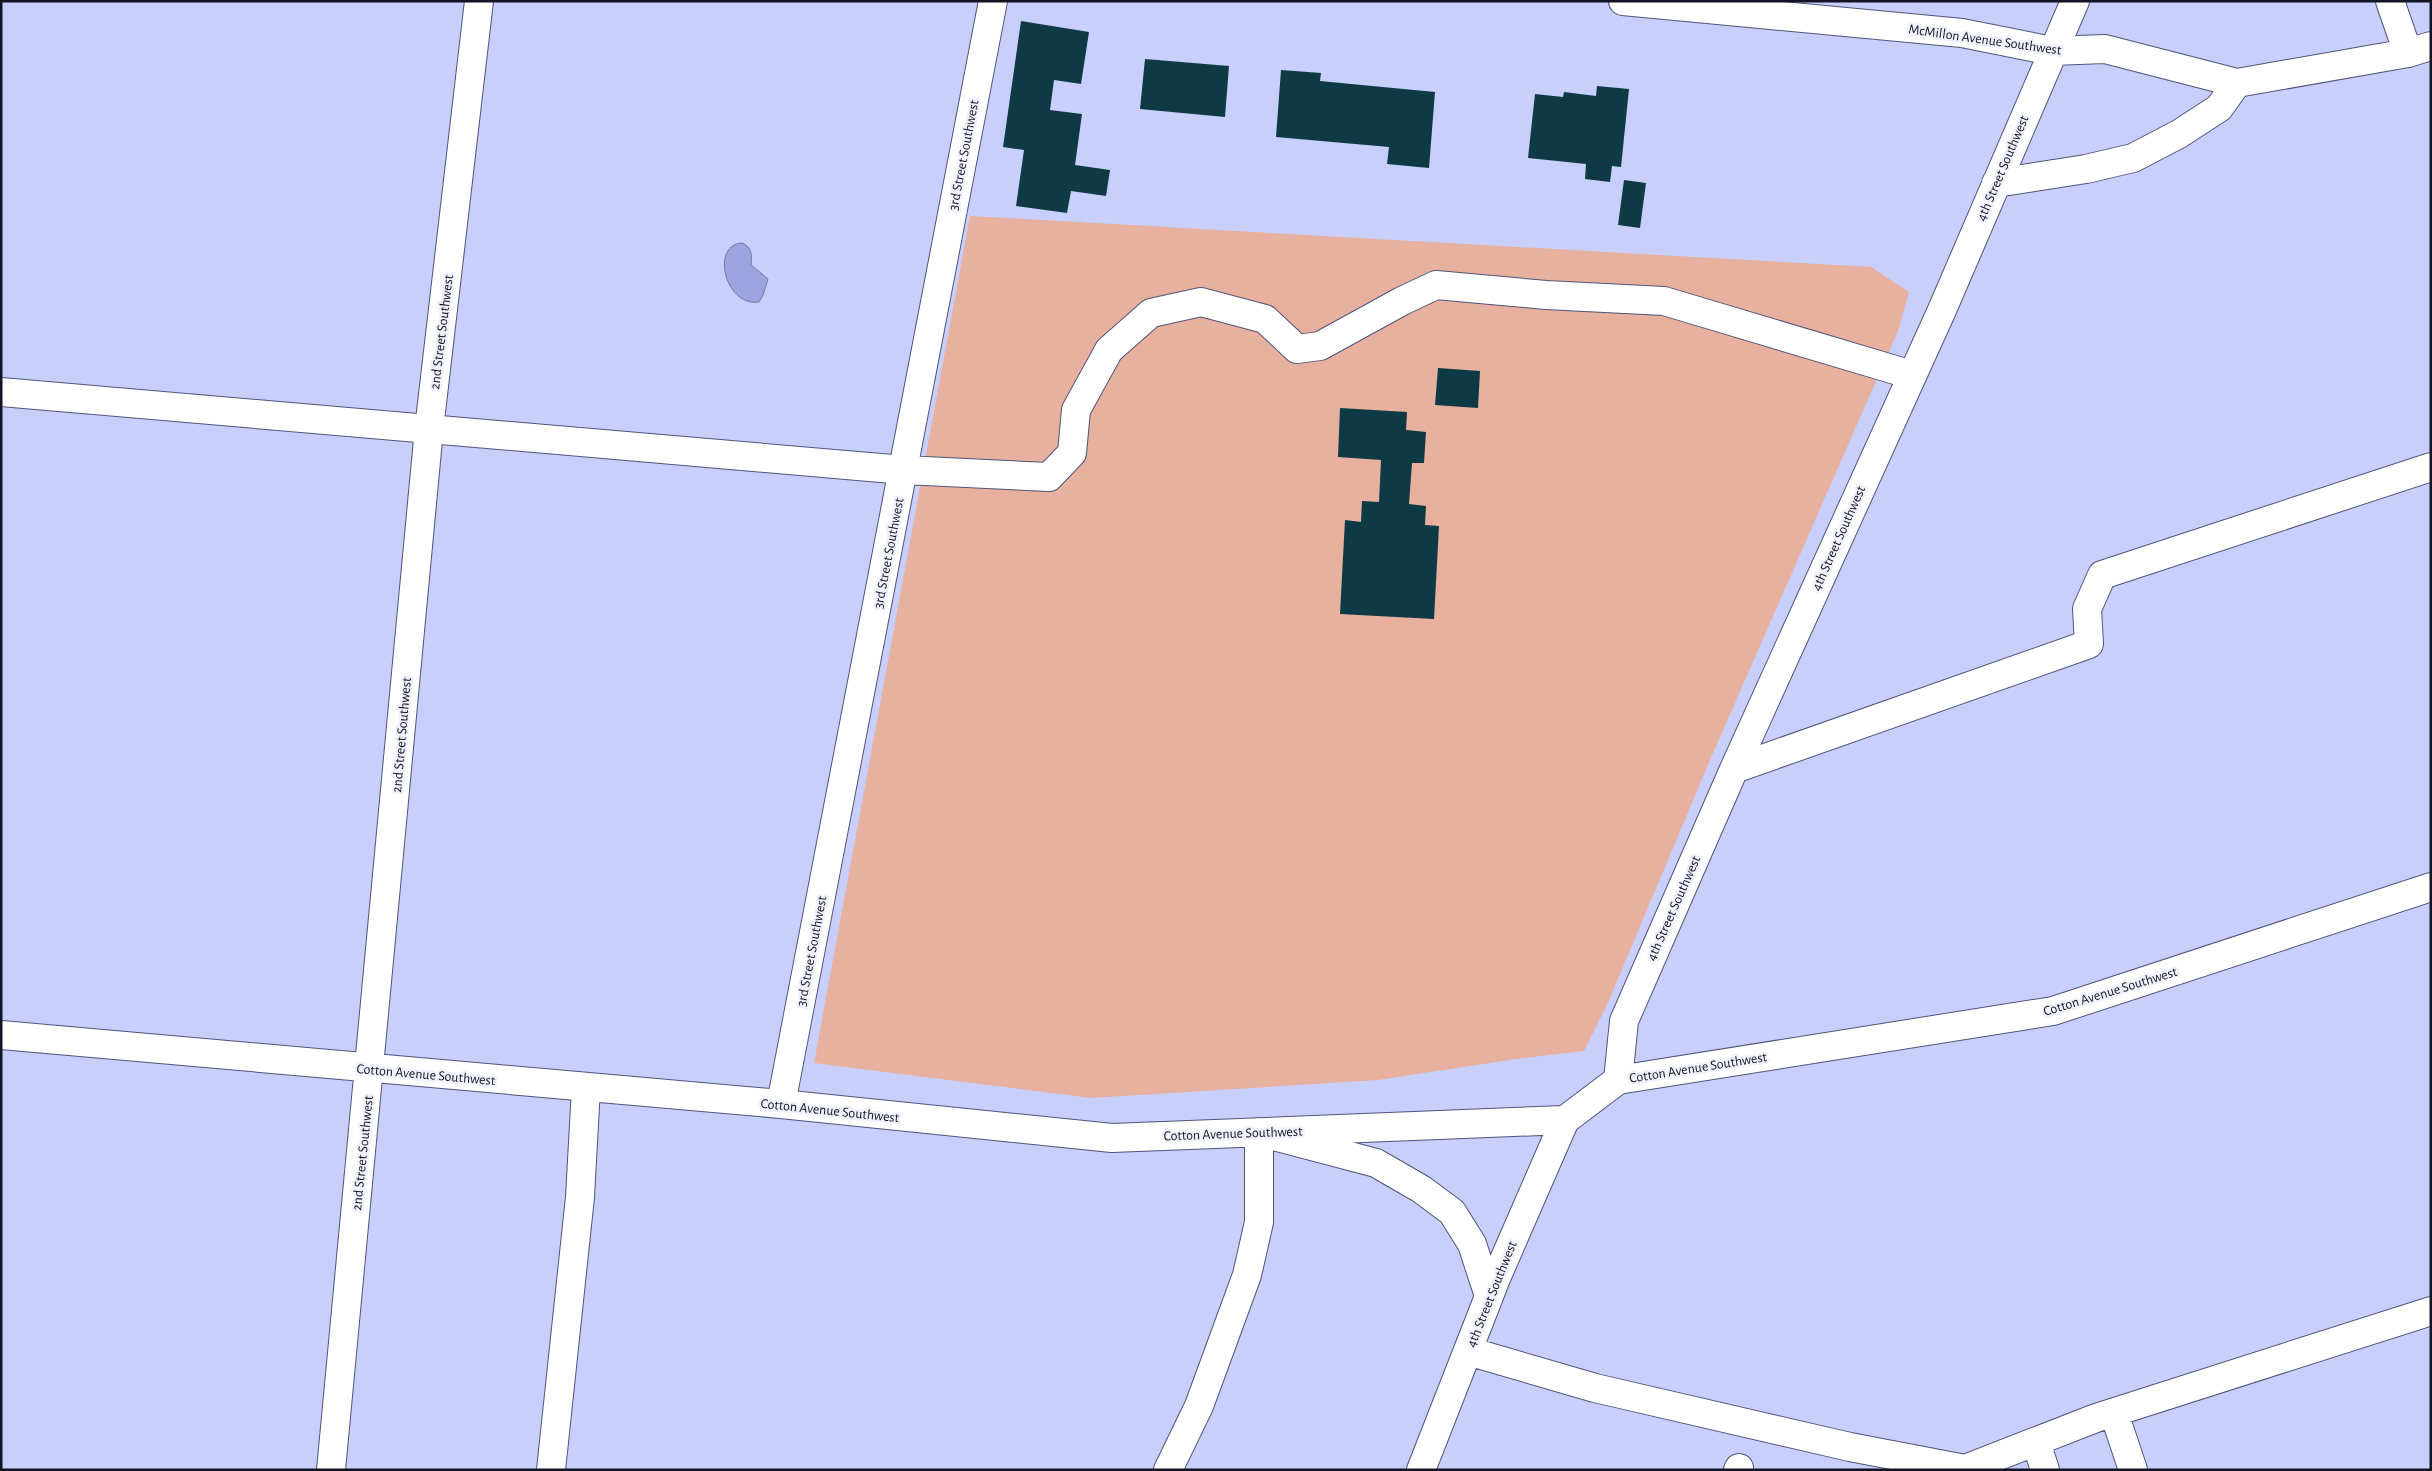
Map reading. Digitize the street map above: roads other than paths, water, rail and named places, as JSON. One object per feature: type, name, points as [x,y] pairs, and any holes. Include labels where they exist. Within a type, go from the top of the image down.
[{"type":"street","name":"2nd Street Southwest","points":[[331,1470],[429,429],[479,1]]},
{"type":"street","name":"3rd Street Southwest","points":[[781,1104],[993,1]]},
{"type":"street","name":"McMillon Avenue Southwest","points":[[1623,1],[1962,33],[2052,52],[2105,49],[2237,83],[2420,50]]},
{"type":"street","name":"4th Street Southwest","points":[[1618,1080],[1624,1021],[1734,769],[1912,375],[2075,1]]},
{"type":"street","points":[[2390,1],[2420,50]]},
{"type":"street","points":[[1996,183],[2086,169],[2133,158],[2179,134],[2219,108],[2237,83]]},
{"type":"street","points":[[1,392],[904,470],[1049,477],[1072,453],[1076,410],[1109,350],[1151,312],[1201,302],[1265,320],[1297,349],[1320,346],[1402,301],[1436,285],[1546,295],[1664,301],[1912,375]]},
{"type":"street","points":[[1734,769],[2089,644],[2087,609],[2102,574],[2431,467]]},
{"type":"street","name":"Cotton Avenue Southwest","points":[[1,1035],[781,1104],[1112,1138],[1565,1120],[1618,1080],[2053,1011],[2431,887]]},
{"type":"street","points":[[551,1470],[580,1197],[586,1088]]},
{"type":"street","name":"4th Street Southwest","points":[[1421,1470],[1489,1296],[1565,1120]]},
{"type":"street","points":[[1168,1470],[1199,1406],[1247,1275],[1259,1222],[1259,1132],[1376,1163],[1421,1189],[1452,1212],[1472,1244],[1489,1296]]},
{"type":"street","points":[[1468,1350],[1605,1390],[1850,1447],[1965,1469],[2114,1413],[2431,1311]]},
{"type":"street","points":[[2114,1413],[2133,1470]]},
{"type":"street","points":[[2036,1442],[2045,1470]]},
{"type":"water","points":[[742,243],[751,252],[751,265],[768,279],[759,302],[747,301],[738,295],[730,286],[726,275],[724,264],[726,254],[732,246]]}]
